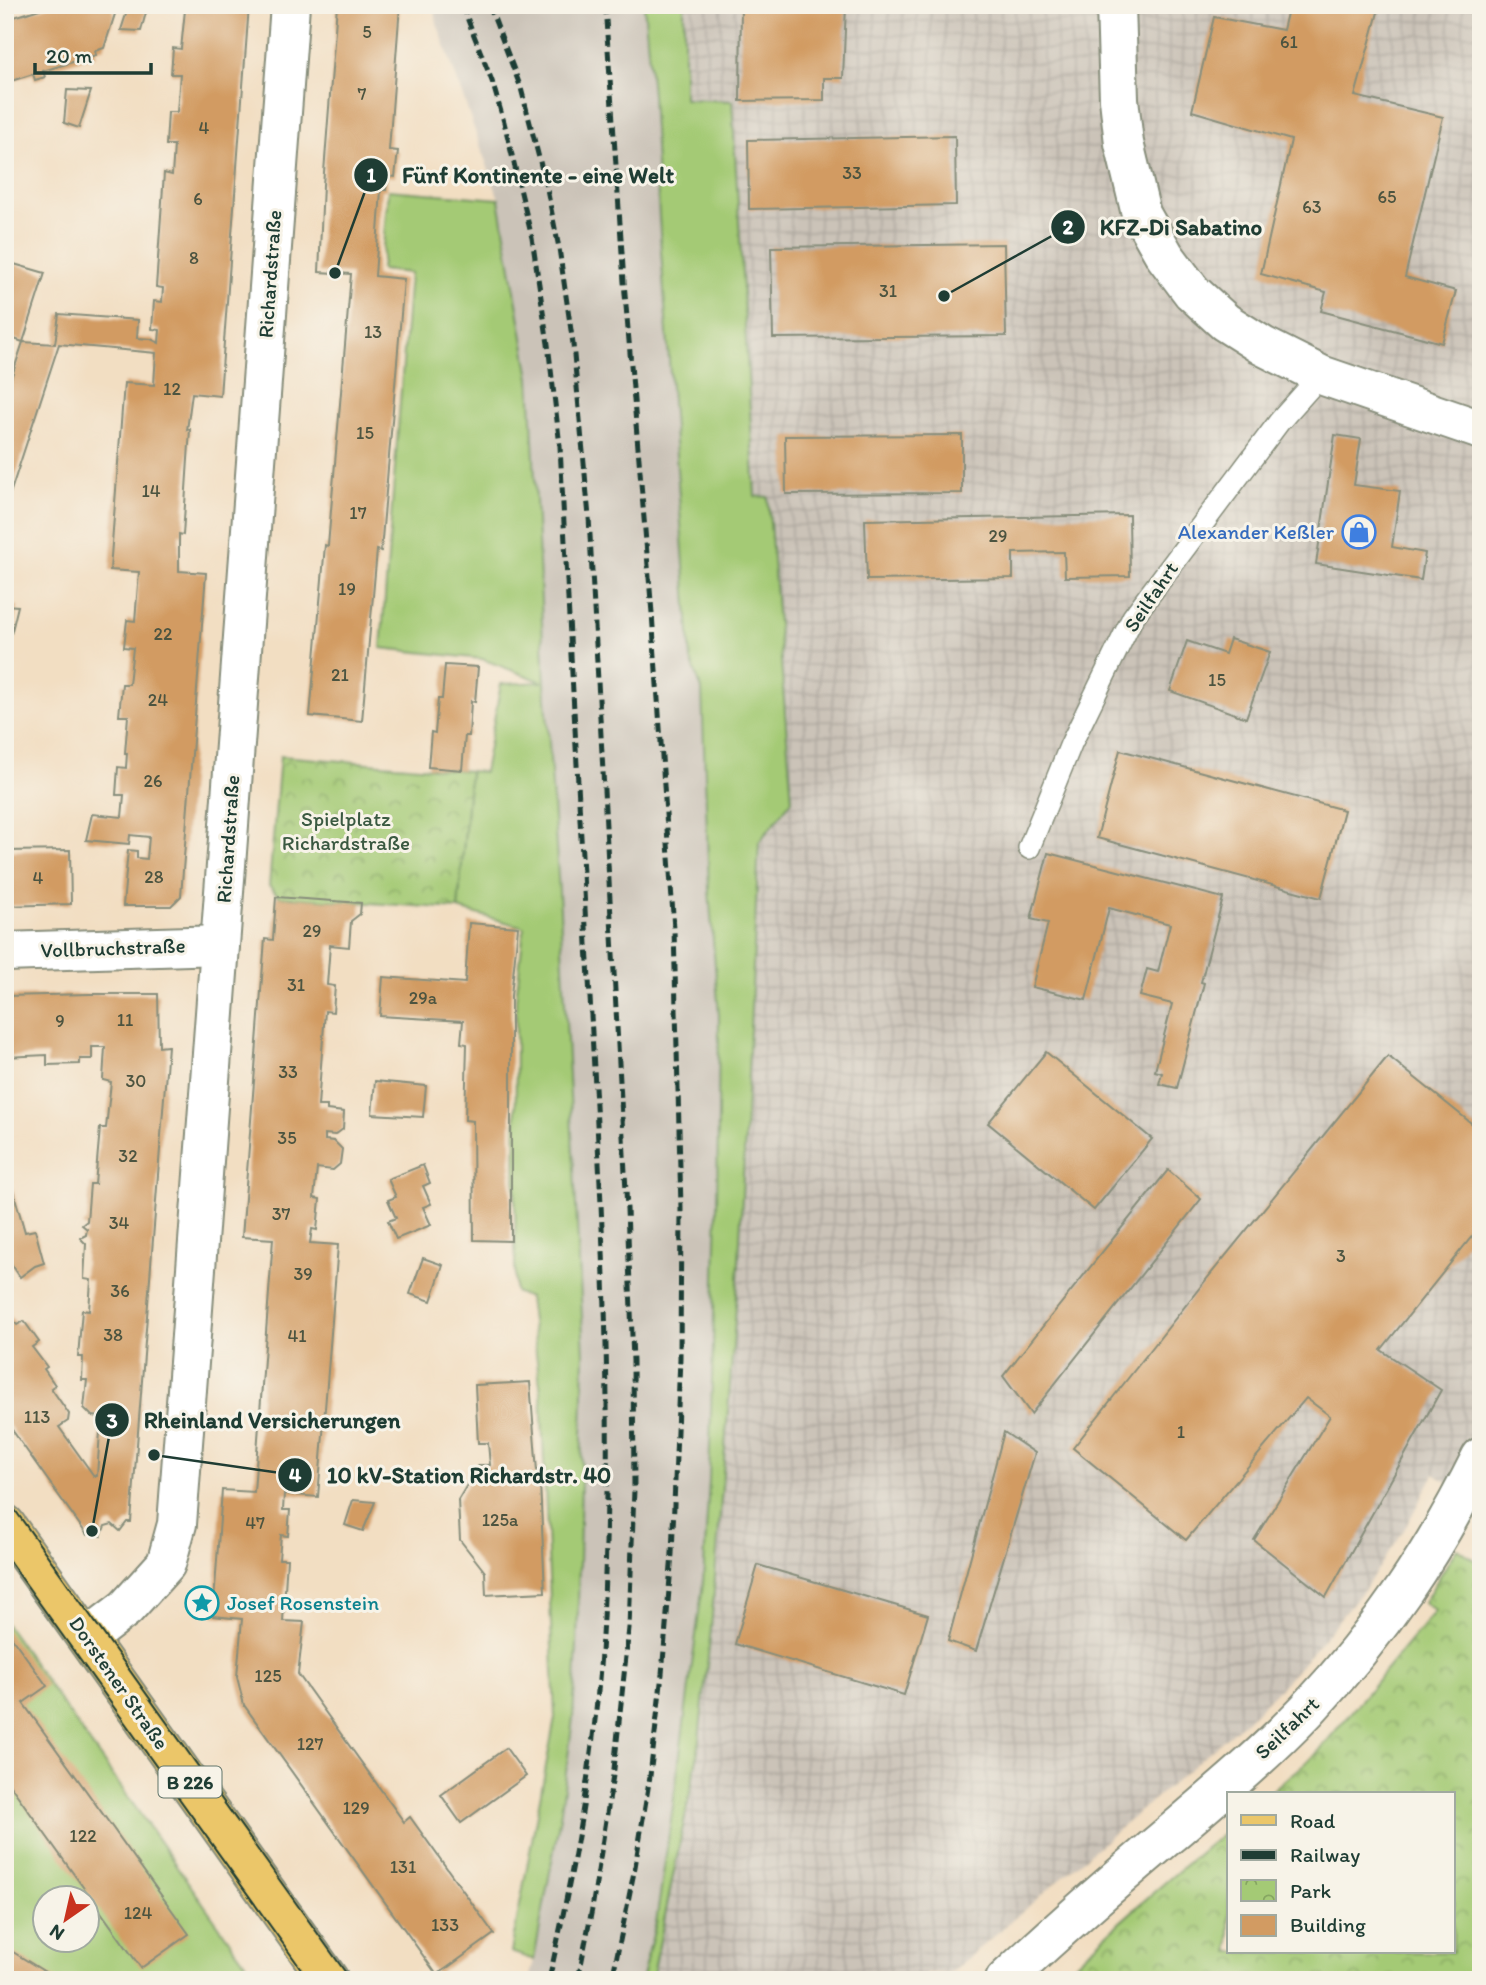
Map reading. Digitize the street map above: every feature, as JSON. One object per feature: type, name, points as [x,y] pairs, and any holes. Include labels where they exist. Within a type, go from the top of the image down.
[{"type":"main road","name":"Dorstener Straße","points":[[5,1524],[329,1980]]},
{"type":"street","name":"Richardstraße","points":[[88,1638],[126,1608],[166,1564],[177,1524],[290,5]]},
{"type":"street","points":[[1116,5],[1119,99],[1124,143],[1142,214],[1165,256],[1192,292],[1225,323],[1263,346],[1321,375],[1481,430]]},
{"type":"street","name":"Vollbruchstraße","points":[[5,951],[220,945]]},
{"type":"street","name":"Seilfahrt","points":[[1005,1980],[1068,1920],[1279,1738],[1314,1703],[1379,1628],[1415,1576],[1448,1522],[1481,1457]]},
{"type":"lane","name":"Seilfahrt","points":[[1029,848],[1071,744],[1133,617],[1279,422],[1321,375]]},
{"type":"shaded area","points":[[434,5],[644,5],[691,660],[702,690],[709,891],[719,1016],[717,1209],[709,1481],[703,1583],[656,1923],[641,1980],[529,1980],[561,1811],[573,1718],[584,1354],[530,377],[499,199],[437,23]]},
{"type":"shaded area","points":[[684,5],[1481,5],[1481,1503],[1434,1474],[1404,1530],[1366,1587],[1295,1672],[1255,1713],[949,1974],[928,1973],[921,1980],[652,1980],[697,1758],[711,1629],[738,1281],[759,842],[792,799],[767,497],[755,497],[733,102],[684,99]]},
{"type":"green space","points":[[644,5],[684,5],[684,99],[732,101],[755,496],[768,497],[792,800],[759,842],[738,1281],[711,1629],[697,1758],[652,1980],[641,1980],[656,1923],[703,1583],[709,1481],[717,1209],[719,1016],[709,891],[702,690],[691,660]]},
{"type":"green space","points":[[388,190],[499,199],[530,378],[584,1354],[573,1718],[561,1811],[534,1960],[511,1952],[555,1718],[541,1392],[529,1298],[515,1292],[516,999],[524,927],[458,909],[470,771],[484,772],[501,684],[543,682],[482,659],[381,648],[410,273],[381,270]]},
{"type":"green space","name":"Spielplatz Richardstraße","points":[[280,756],[470,771],[458,909],[280,897],[269,886]]},
{"type":"green space","points":[[1457,1548],[1481,1565],[1481,1980],[1059,1980],[1121,1921],[1227,1830],[1227,1954],[1454,1954],[1454,1792],[1270,1792],[1318,1752],[1435,1611],[1424,1602]]},
{"type":"green space","points":[[5,1623],[258,1980],[5,1980]]},
{"type":"building","points":[[52,5],[112,5],[115,14],[104,48],[95,51],[96,55],[43,71],[45,77],[35,80],[33,74],[8,82],[9,86],[5,87],[5,20]]},
{"type":"building","points":[[129,5],[148,5],[141,31],[121,30]]},
{"type":"building","points":[[182,5],[249,5],[220,396],[192,393],[187,430],[190,429],[183,535],[179,534],[179,571],[206,573],[181,896],[171,906],[123,906],[128,850],[137,851],[137,858],[147,859],[149,837],[130,835],[129,844],[86,840],[92,814],[122,817],[124,795],[116,795],[118,767],[126,768],[128,716],[119,716],[122,684],[129,684],[133,648],[124,647],[127,620],[135,621],[139,572],[110,570],[124,383],[154,385],[156,353],[59,344],[6,506],[5,397],[23,342],[55,344],[59,314],[138,320],[137,338],[151,339],[159,343],[160,330],[152,329],[154,301],[162,302],[163,288],[156,287],[164,173],[172,175],[174,145],[166,145],[168,112],[177,112],[180,74],[171,74],[173,48],[181,49],[185,10]]},
{"type":"building","points":[[337,5],[400,5],[389,150],[398,151],[395,177],[387,176],[386,190],[381,190],[375,276],[404,279],[381,551],[377,550],[362,721],[310,716],[325,545],[328,546],[351,274],[319,272]]},
{"type":"building","points":[[741,5],[846,5],[843,78],[824,78],[824,100],[740,101]]},
{"type":"building","points":[[1289,5],[1380,5],[1355,96],[1443,117],[1405,277],[1456,291],[1442,343],[1321,311],[1326,292],[1261,274],[1291,140],[1192,111],[1214,17],[1283,30]]},
{"type":"building","points":[[67,90],[91,91],[79,128],[64,123]]},
{"type":"building","points":[[955,136],[956,205],[749,209],[748,140]]},
{"type":"building","points":[[1004,244],[1006,336],[773,338],[771,247]]},
{"type":"building","points":[[14,264],[45,273],[23,342],[5,336],[5,291]]},
{"type":"building","points":[[962,435],[962,493],[786,494],[785,436]]},
{"type":"building","points":[[1335,435],[1361,439],[1354,485],[1400,491],[1392,547],[1425,553],[1421,580],[1316,564]]},
{"type":"building","points":[[1129,515],[1130,576],[1065,577],[1064,552],[1013,553],[1013,578],[867,580],[865,520]]},
{"type":"building","points":[[5,605],[18,606],[8,647],[5,646]]},
{"type":"building","points":[[1230,639],[1270,652],[1246,718],[1170,691],[1187,641],[1225,654]]},
{"type":"building","points":[[445,665],[478,667],[475,702],[471,701],[469,736],[465,736],[462,770],[428,767],[431,732],[435,733]]},
{"type":"building","points":[[1120,750],[1344,810],[1321,898],[1097,838]]},
{"type":"building","points":[[70,850],[71,904],[5,906],[5,851]]},
{"type":"building","points":[[1048,853],[1223,898],[1177,1088],[1159,1084],[1162,1073],[1155,1071],[1172,1004],[1140,996],[1147,969],[1158,972],[1170,924],[1109,908],[1086,1000],[1032,987],[1048,923],[1031,919]]},
{"type":"building","points":[[276,897],[361,903],[360,914],[351,921],[349,947],[330,945],[327,985],[335,986],[333,1012],[325,1011],[318,1106],[344,1112],[343,1129],[335,1135],[325,1134],[325,1140],[334,1141],[342,1149],[340,1164],[333,1170],[317,1168],[314,1198],[320,1199],[317,1230],[312,1229],[310,1243],[338,1245],[318,1497],[284,1494],[283,1510],[290,1510],[288,1536],[281,1535],[279,1559],[287,1559],[283,1621],[304,1622],[298,1674],[404,1822],[410,1817],[494,1934],[437,1975],[244,1705],[237,1677],[242,1619],[213,1616],[222,1490],[254,1492],[273,1239],[242,1237],[265,939],[273,940]]},
{"type":"building","points":[[469,923],[518,927],[511,996],[511,1241],[474,1240],[473,1121],[465,1120],[467,1044],[461,1043],[463,1021],[380,1016],[383,977],[465,983]]},
{"type":"building","points":[[158,994],[159,1047],[168,1046],[131,1522],[127,1522],[120,1531],[112,1524],[105,1526],[101,1536],[94,1531],[87,1535],[5,1420],[5,1309],[17,1325],[24,1321],[39,1342],[32,1347],[47,1367],[44,1369],[55,1385],[51,1388],[69,1414],[68,1421],[59,1427],[94,1476],[97,1476],[101,1417],[92,1416],[84,1408],[87,1380],[82,1380],[83,1357],[78,1357],[82,1310],[89,1311],[91,1280],[84,1279],[86,1244],[80,1238],[86,1235],[87,1229],[82,1225],[87,1221],[90,1184],[95,1184],[100,1128],[106,1128],[111,1082],[103,1080],[105,1047],[92,1047],[92,1059],[80,1059],[80,1064],[47,1065],[47,1055],[5,1057],[5,996]]},
{"type":"building","points":[[1046,1052],[1152,1139],[1094,1210],[988,1123]]},
{"type":"building","points":[[1388,1056],[1481,1131],[1481,1225],[1381,1350],[1441,1390],[1326,1597],[1254,1540],[1330,1416],[1306,1398],[1186,1540],[1073,1448]]},
{"type":"building","points":[[375,1081],[426,1086],[423,1117],[372,1114]]},
{"type":"building","points":[[5,1163],[25,1232],[35,1230],[44,1263],[20,1277],[5,1254]]},
{"type":"building","points":[[423,1165],[430,1183],[423,1186],[431,1204],[423,1207],[431,1225],[396,1239],[388,1221],[396,1218],[388,1200],[396,1197],[388,1179]]},
{"type":"building","points":[[1168,1170],[1201,1199],[1031,1414],[1003,1376]]},
{"type":"building","points":[[423,1258],[443,1265],[431,1301],[410,1294]]},
{"type":"building","points":[[530,1382],[538,1484],[540,1483],[545,1592],[486,1595],[485,1572],[460,1540],[458,1500],[479,1465],[490,1465],[488,1443],[478,1443],[475,1385]]},
{"type":"building","points":[[1004,1432],[1035,1453],[976,1651],[948,1641]]},
{"type":"building","points":[[353,1500],[375,1502],[363,1531],[345,1525]]},
{"type":"building","points":[[758,1565],[928,1615],[904,1695],[735,1644]]},
{"type":"building","points":[[5,1628],[47,1686],[23,1703],[189,1934],[141,1968],[102,1914],[102,1884],[81,1884],[5,1778]]},
{"type":"building","points":[[506,1748],[526,1776],[461,1823],[441,1795]]},
{"type":"building","points":[[5,1947],[58,1980],[5,1980]]},
{"type":"tram line","points":[[5,1496],[351,1980]]},
{"type":"tram line","points":[[5,1555],[309,1980]]},
{"type":"railway","points":[[462,5],[492,81],[532,238],[560,446],[600,1192],[607,1430],[607,1509],[600,1667],[580,1824],[549,1980]]},
{"type":"railway","points":[[489,5],[521,88],[547,189],[573,344],[589,517],[627,1209],[633,1361],[634,1489],[629,1628],[614,1769],[578,1980]]},
{"type":"railway","points":[[605,5],[674,929],[681,1209],[680,1358],[672,1554],[662,1674],[650,1776],[612,1980]]},
{"type":"place","name":"Fünf Kontinente - eine Welt","points":[[335,273]]},
{"type":"place","name":"KFZ-Di Sabatino","points":[[944,296]]},
{"type":"place","name":"Alexander Keßler","points":[[1359,532]]},
{"type":"place","name":"10 kV-Station Richardstr. 40","points":[[154,1455]]},
{"type":"place","name":"Rheinland Versicherungen","points":[[92,1531]]},
{"type":"place","name":"Josef Rosenstein","points":[[202,1603]]}]
